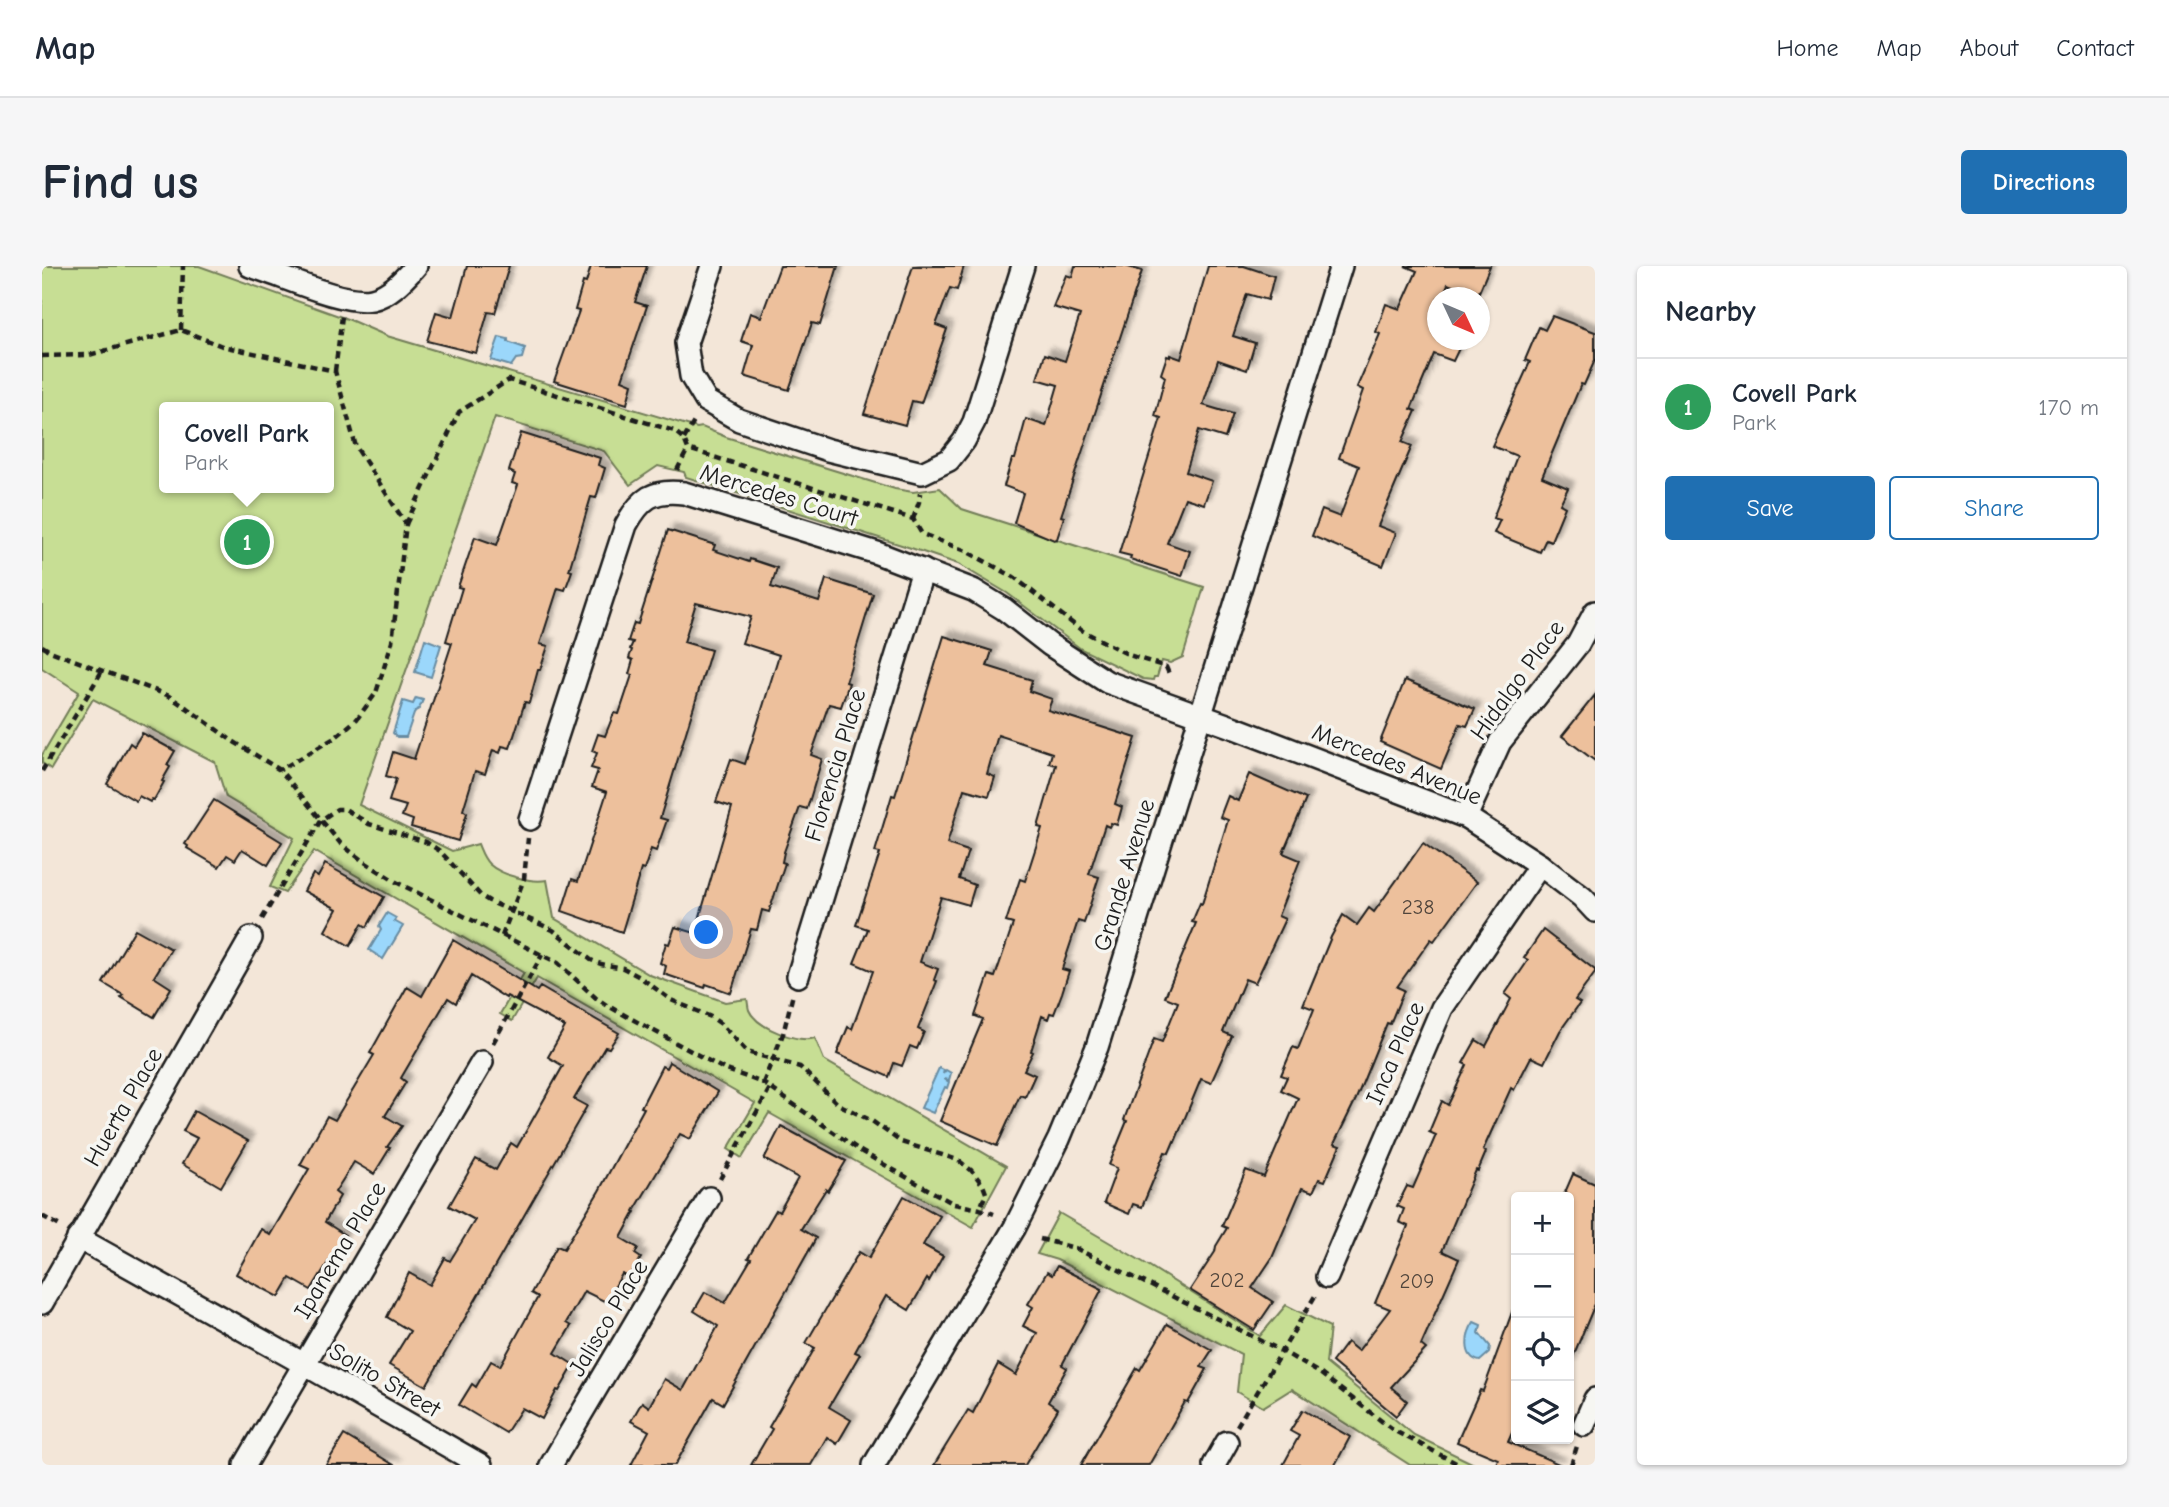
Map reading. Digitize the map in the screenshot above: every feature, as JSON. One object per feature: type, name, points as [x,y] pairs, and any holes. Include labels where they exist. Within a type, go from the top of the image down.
[{"type":"street","points":[[254,267],[344,298],[372,299],[399,285],[416,266]]},
{"type":"street","points":[[712,266],[686,343],[691,376],[706,401],[739,420],[828,450],[922,473],[949,460],[974,422],[1023,266]]},
{"type":"street","name":"Grande Avenue","points":[[874,1465],[1015,1227],[1059,1139],[1097,1047],[1341,266]]},
{"type":"street","name":"Mercedes Court","points":[[530,819],[626,525],[644,500],[668,491],[684,493],[877,553],[973,590],[1004,609],[1049,645],[1107,682],[1199,716]]},
{"type":"street","name":"Florencia Place","points":[[798,976],[923,570]]},
{"type":"street","name":"Hidalgo Place","points":[[1466,817],[1500,742],[1578,644],[1595,612]]},
{"type":"street","name":"Mercedes Avenue","points":[[1199,716],[1466,817],[1540,865],[1582,897],[1595,911]]},
{"type":"street","name":"Inca Place","points":[[1327,1277],[1442,1009],[1540,865]]},
{"type":"street","name":"Huerta Place","points":[[42,1303],[251,938]]},
{"type":"street","name":"Ipanema Place","points":[[245,1465],[482,1062]]},
{"type":"street","name":"Jalisco Place","points":[[551,1465],[709,1198]]},
{"type":"street","name":"Solito Street","points":[[78,1238],[481,1465]]},
{"type":"street","points":[[1584,1425],[1595,1399]]},
{"type":"street","points":[[1214,1465],[1227,1442]]},
{"type":"path","points":[[181,330],[183,266]]},
{"type":"path","points":[[279,770],[336,737],[357,719],[376,693],[392,642],[406,524],[356,447],[335,371],[344,298]]},
{"type":"path","points":[[42,356],[89,355],[181,330],[222,346],[335,371]]},
{"type":"path","points":[[42,646],[167,695],[230,740],[279,770],[341,844],[362,861],[398,883],[558,963],[608,1006],[724,1069],[763,1083],[862,1152],[954,1204],[994,1214]]},
{"type":"path","points":[[42,771],[102,671]]},
{"type":"path","points":[[251,938],[321,820],[337,809],[345,810],[369,824],[426,842],[440,851],[481,896],[553,930],[591,960],[623,968],[671,1000],[711,1017],[747,1052],[800,1067],[838,1104],[872,1121],[901,1142],[958,1160],[984,1185],[986,1193],[981,1209]]},
{"type":"path","points":[[502,936],[524,878],[530,819]]},
{"type":"path","points":[[482,1062],[542,955]]},
{"type":"path","points":[[763,1083],[783,1034],[798,976]]},
{"type":"path","points":[[709,1198],[770,1088]]},
{"type":"path","points":[[1040,1239],[1074,1248],[1282,1351],[1321,1374],[1393,1430],[1460,1465]]},
{"type":"path","points":[[1227,1442],[1327,1277]]},
{"type":"green space","points":[[42,266],[199,266],[387,336],[697,428],[702,427],[726,437],[895,489],[913,492],[940,488],[962,509],[1204,587],[1183,657],[1170,663],[1162,661],[1157,677],[1153,680],[1143,679],[1081,649],[1007,593],[958,564],[686,477],[684,472],[658,466],[630,485],[604,451],[495,417],[359,805],[452,851],[478,844],[489,864],[508,875],[547,880],[554,918],[650,975],[725,1002],[747,999],[749,1010],[760,1023],[788,1036],[815,1038],[824,1060],[1006,1166],[973,1227],[769,1113],[742,1158],[728,1149],[755,1103],[537,978],[512,1021],[500,1014],[524,973],[314,851],[285,893],[270,887],[294,838],[226,797],[215,762],[93,699],[51,769],[42,763],[42,755],[79,692],[42,668]]},
{"type":"green space","points":[[1059,1213],[1260,1336],[1286,1305],[1330,1327],[1326,1363],[1414,1435],[1476,1465],[1410,1465],[1292,1389],[1263,1407],[1237,1392],[1241,1354],[1057,1260],[1037,1254]]},
{"type":"water","points":[[499,337],[525,348],[522,358],[516,359],[511,366],[491,360]]},
{"type":"water","points":[[425,639],[441,645],[431,677],[415,672]]},
{"type":"water","points":[[416,698],[423,700],[415,711],[406,737],[397,737],[393,733],[403,701],[413,704]]},
{"type":"water","points":[[387,913],[403,926],[383,959],[369,950]]},
{"type":"water","points":[[939,1068],[944,1070],[943,1074],[946,1070],[951,1073],[949,1080],[944,1079],[949,1082],[933,1113],[921,1108]]},
{"type":"water","points":[[1474,1322],[1481,1325],[1479,1333],[1490,1346],[1489,1353],[1480,1361],[1470,1355],[1467,1344]]},
{"type":"building","points":[[467,266],[509,266],[495,313],[488,312],[476,353],[427,341],[436,312],[453,317]]},
{"type":"building","points":[[591,266],[647,266],[635,302],[647,306],[622,380],[632,384],[627,404],[554,381],[579,311],[575,310],[583,282],[586,283]]},
{"type":"building","points":[[780,266],[838,266],[820,325],[812,323],[789,390],[744,376],[753,345],[741,341],[750,313],[761,317]]},
{"type":"building","points":[[913,266],[964,266],[957,290],[950,288],[936,325],[947,329],[921,403],[912,401],[905,425],[864,414]]},
{"type":"building","points":[[1075,266],[1125,266],[1142,271],[1061,516],[1064,517],[1057,539],[1054,540],[1014,523],[1023,493],[1004,486],[1026,419],[1046,426],[1058,385],[1037,379],[1045,354],[1065,361],[1080,315],[1053,307],[1066,275],[1072,277]]},
{"type":"building","points":[[1208,266],[1244,266],[1274,276],[1268,300],[1247,294],[1233,336],[1255,343],[1247,370],[1218,360],[1203,405],[1233,414],[1225,438],[1199,430],[1186,472],[1212,481],[1204,504],[1185,498],[1167,543],[1190,551],[1182,576],[1119,553],[1161,418],[1155,416],[1165,377],[1161,374],[1167,356],[1181,359]]},
{"type":"building","points":[[1405,266],[1490,266],[1481,287],[1455,287],[1448,284],[1447,287],[1427,287],[1427,350],[1458,350],[1453,361],[1434,354],[1411,409],[1416,411],[1402,442],[1412,446],[1378,526],[1396,533],[1383,566],[1312,536],[1322,510],[1340,517],[1359,466],[1339,458],[1363,390],[1357,387],[1380,334],[1376,332],[1386,304],[1400,309],[1417,271]]},
{"type":"building","points":[[1552,316],[1595,332],[1595,360],[1584,385],[1581,384],[1542,477],[1568,488],[1560,504],[1565,507],[1551,541],[1546,539],[1540,552],[1494,533],[1500,520],[1493,518],[1517,456],[1492,446],[1530,362],[1525,360],[1539,327],[1545,330]]},
{"type":"building","points":[[521,433],[600,458],[598,465],[605,468],[596,498],[591,497],[565,590],[558,588],[540,644],[548,646],[529,703],[525,702],[510,748],[502,746],[500,753],[493,750],[485,774],[475,771],[463,810],[467,813],[458,841],[411,827],[413,820],[402,816],[406,806],[389,801],[396,779],[386,776],[393,752],[414,759],[452,643],[446,641],[462,588],[458,587],[475,537],[497,545],[518,485],[512,483],[515,474],[509,471]]},
{"type":"building","points":[[668,530],[715,545],[713,550],[777,568],[771,587],[819,602],[826,579],[873,594],[841,707],[829,704],[811,755],[822,759],[807,809],[800,807],[784,852],[782,862],[785,863],[769,912],[762,910],[757,930],[751,929],[731,993],[706,984],[705,988],[664,974],[666,966],[660,963],[666,943],[669,944],[675,927],[695,933],[732,807],[716,802],[731,759],[745,764],[779,655],[742,643],[751,617],[696,603],[684,642],[711,650],[660,818],[667,820],[656,851],[651,849],[644,870],[641,869],[622,932],[562,911],[572,879],[578,881],[607,792],[592,787],[598,770],[591,768],[597,753],[592,751],[598,734],[605,736],[614,713],[619,714],[632,675],[629,674],[633,660],[629,658],[633,642],[628,641],[634,623],[638,624]]},
{"type":"building","points":[[944,636],[992,651],[987,666],[1032,680],[1029,691],[1052,699],[1048,710],[1136,738],[1115,804],[1122,807],[1117,825],[1105,825],[1089,874],[1099,877],[1084,923],[1078,921],[1062,969],[1069,971],[1062,993],[1054,1014],[1050,1013],[1048,1019],[1042,1016],[1031,1051],[1033,1052],[1024,1070],[1035,1075],[1025,1097],[1020,1095],[997,1146],[940,1121],[983,1019],[975,1016],[989,975],[995,977],[1013,924],[1006,922],[1020,879],[1025,881],[1042,828],[1038,827],[1056,765],[1049,763],[1052,753],[998,735],[987,774],[995,777],[989,796],[964,789],[947,844],[968,851],[959,879],[975,885],[969,905],[941,897],[920,962],[938,969],[934,980],[937,981],[918,1029],[924,1032],[917,1049],[910,1046],[902,1066],[894,1063],[889,1077],[837,1054],[848,1027],[852,1029],[873,971],[854,963],[868,929],[856,925],[880,853],[875,852],[892,795],[895,796]]},
{"type":"building","points":[[1405,680],[1475,709],[1467,726],[1460,724],[1441,769],[1380,742]]},
{"type":"building","points":[[1595,695],[1595,761],[1562,736]]},
{"type":"building","points":[[142,733],[175,751],[167,765],[170,767],[162,781],[164,782],[154,800],[150,802],[139,796],[136,801],[107,784],[130,743],[134,746]]},
{"type":"building","points":[[1249,774],[1306,799],[1283,853],[1300,860],[1278,916],[1285,919],[1255,983],[1245,979],[1223,1032],[1232,1036],[1211,1083],[1201,1079],[1175,1142],[1169,1153],[1165,1152],[1142,1207],[1133,1204],[1129,1214],[1104,1203],[1117,1168],[1109,1165],[1127,1121],[1124,1120],[1154,1039],[1162,1042],[1178,1002],[1165,997],[1196,923],[1192,922],[1200,903],[1202,904],[1228,820],[1220,817],[1228,796],[1238,801]]},
{"type":"building","points":[[214,800],[282,842],[268,865],[242,849],[235,860],[227,855],[219,867],[187,848],[185,844]]},
{"type":"building","points":[[1423,843],[1477,882],[1397,987],[1404,990],[1334,1144],[1340,1146],[1325,1181],[1319,1179],[1313,1192],[1302,1188],[1272,1258],[1252,1288],[1273,1302],[1254,1330],[1190,1290],[1227,1228],[1222,1226],[1246,1170],[1264,1177],[1298,1098],[1281,1090],[1287,1077],[1281,1075],[1293,1047],[1298,1049],[1314,1009],[1303,1005],[1331,937],[1343,915],[1357,925],[1369,908],[1374,912]]},
{"type":"building","points":[[325,864],[384,897],[367,927],[362,924],[350,946],[325,931],[337,909],[304,891],[313,874],[318,877]]},
{"type":"building","points":[[135,929],[171,949],[154,977],[171,988],[154,1017],[103,983]]},
{"type":"building","points":[[1543,930],[1595,970],[1595,973],[1575,1000],[1580,1003],[1560,1031],[1544,1063],[1531,1057],[1514,1090],[1511,1088],[1483,1150],[1486,1152],[1442,1251],[1459,1259],[1421,1345],[1426,1349],[1391,1387],[1407,1401],[1396,1416],[1332,1362],[1347,1342],[1358,1351],[1390,1309],[1375,1303],[1408,1226],[1399,1222],[1404,1209],[1397,1206],[1407,1186],[1413,1188],[1436,1135],[1429,1132],[1442,1101],[1448,1105],[1467,1065],[1463,1063],[1476,1040],[1486,1046],[1511,999],[1505,994],[1528,960],[1524,958]]},
{"type":"building","points":[[453,940],[537,991],[540,987],[619,1033],[609,1048],[605,1047],[574,1099],[587,1106],[426,1386],[389,1365],[410,1331],[387,1317],[409,1273],[430,1285],[445,1258],[450,1261],[475,1220],[449,1206],[476,1159],[496,1170],[511,1143],[517,1147],[563,1066],[548,1057],[565,1027],[507,996],[506,998],[471,976],[456,1003],[448,998],[401,1078],[406,1082],[385,1116],[402,1126],[387,1147],[390,1148],[374,1174],[354,1162],[335,1192],[340,1196],[325,1222],[345,1235],[311,1290],[290,1278],[279,1297],[236,1274],[261,1229],[270,1235],[309,1169],[300,1165],[327,1116],[335,1120],[374,1055],[370,1053],[407,987],[422,996]]},
{"type":"building","points":[[669,1062],[718,1092],[690,1139],[680,1134],[621,1238],[638,1248],[635,1254],[641,1258],[629,1277],[622,1274],[606,1302],[584,1291],[566,1323],[571,1326],[555,1353],[574,1365],[542,1419],[522,1408],[506,1433],[459,1405],[472,1384],[476,1387],[491,1361],[500,1366],[538,1297],[531,1293],[557,1246],[564,1249],[644,1108],[641,1107],[662,1066],[666,1068]]},
{"type":"building","points":[[194,1111],[248,1141],[221,1187],[182,1164],[197,1138],[183,1131]]},
{"type":"building","points":[[781,1126],[846,1161],[801,1229],[816,1238],[723,1404],[713,1398],[675,1465],[631,1465],[649,1431],[631,1421],[642,1402],[649,1407],[664,1379],[683,1390],[718,1326],[694,1311],[705,1292],[725,1303],[776,1210],[779,1212],[798,1178],[764,1159]]},
{"type":"building","points":[[1573,1174],[1595,1184],[1595,1304],[1574,1354],[1574,1192],[1565,1192]]},
{"type":"building","points":[[904,1196],[940,1216],[923,1245],[943,1256],[909,1310],[886,1296],[855,1352],[860,1354],[829,1407],[851,1420],[837,1444],[827,1437],[811,1465],[751,1465],[772,1429],[769,1427],[815,1348],[806,1343],[859,1252],[869,1258]]},
{"type":"building","points":[[1057,1266],[1102,1289],[1062,1365],[1067,1368],[1048,1402],[1058,1409],[1025,1465],[934,1465],[968,1410],[973,1413],[998,1364],[1016,1375],[1037,1333],[1023,1326],[1033,1307],[1028,1304],[1047,1272],[1052,1275]]},
{"type":"building","points":[[1511,1315],[1511,1435],[1508,1442],[1561,1465],[1496,1465],[1498,1459],[1457,1442],[1480,1390],[1483,1391]]},
{"type":"building","points":[[1167,1324],[1212,1350],[1201,1367],[1207,1369],[1188,1403],[1185,1402],[1149,1465],[1081,1465],[1137,1368],[1140,1370]]},
{"type":"building","points":[[1303,1410],[1350,1437],[1335,1465],[1283,1465],[1299,1436],[1290,1431]]},
{"type":"building","points":[[344,1435],[394,1465],[326,1465]]},
{"type":"place","name":"Covell Park","points":[[247,542]]}]
